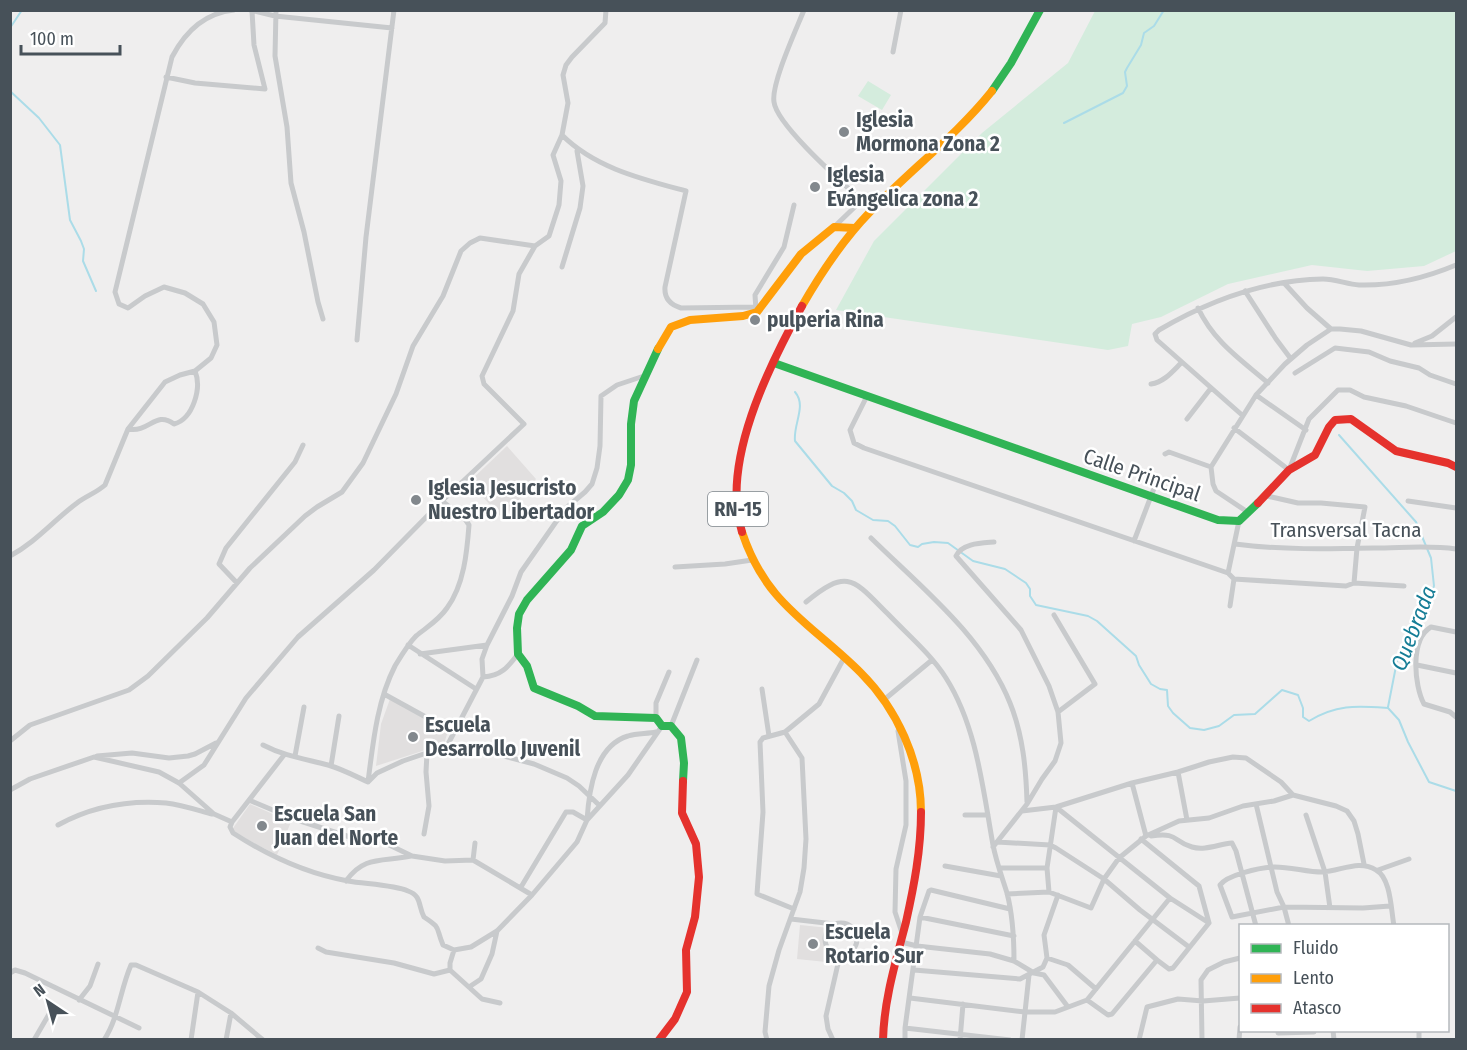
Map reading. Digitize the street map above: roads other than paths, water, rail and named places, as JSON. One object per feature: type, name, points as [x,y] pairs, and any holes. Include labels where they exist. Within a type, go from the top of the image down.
[{"type":"street","points":[[10,556],[27,547],[78,501],[98,492],[105,485],[128,429],[165,382],[195,371],[211,358],[217,345],[214,322],[203,304],[185,293],[164,288],[145,296],[128,308],[119,304],[115,291],[172,57],[188,33],[200,22],[213,15],[234,10]]},
{"type":"street","points":[[357,340],[366,237],[394,10]]},
{"type":"street","points":[[179,783],[204,765],[246,698],[298,637],[374,570],[442,501],[524,424],[484,384],[482,376],[513,310],[519,274],[536,246],[549,236],[559,205],[561,181],[553,155],[562,135],[568,102],[563,75],[566,65],[606,23],[606,10]]},
{"type":"street","points":[[804,10],[776,85],[774,103],[783,122],[873,211]]},
{"type":"street","points":[[893,52],[901,10]]},
{"type":"street","name":"RN-15","points":[[883,1040],[885,1001],[902,938],[921,848],[922,812],[913,760],[885,699],[872,684],[779,600],[760,576],[745,542],[739,516],[736,483],[738,461],[748,422],[774,363],[831,258],[855,228],[977,109],[1016,57],[1040,10]]},
{"type":"street","points":[[166,77],[265,89],[254,45],[251,11],[392,28]]},
{"type":"street","points":[[275,13],[275,56],[287,127],[291,183],[323,319]]},
{"type":"street","points":[[562,135],[577,151],[629,175],[686,191],[665,287],[666,298],[673,305],[681,308],[756,309]]},
{"type":"street","points":[[562,267],[580,208],[583,186],[577,151]]},
{"type":"street","points":[[656,718],[595,716],[578,706],[537,690],[519,654],[517,628],[519,614],[526,600],[570,550],[582,526],[603,512],[619,495],[628,480],[631,465],[631,424],[634,401],[671,327],[690,320],[743,316],[756,309],[801,254],[862,200]]},
{"type":"street","points":[[756,309],[755,295],[784,248],[794,205]]},
{"type":"street","points":[[834,227],[855,228]]},
{"type":"street","points":[[10,741],[30,725],[129,690],[148,676],[305,516],[342,492],[359,470],[396,394],[413,346],[443,296],[461,251],[480,238],[536,246]]},
{"type":"street","points":[[1242,415],[1181,363],[1157,340],[1155,334],[1198,309],[1270,284],[1324,279],[1358,285],[1401,282],[1431,276],[1456,265]]},
{"type":"street","points":[[1285,284],[1331,329],[1361,332],[1412,345],[1456,344]]},
{"type":"street","points":[[1245,291],[1291,359]]},
{"type":"street","points":[[1198,309],[1206,326],[1215,337],[1268,382]]},
{"type":"street","points":[[1412,345],[1432,336],[1456,317]]},
{"type":"street","points":[[1249,513],[1216,491],[1211,467],[1256,395],[1291,359],[1331,329]]},
{"type":"street","points":[[1295,373],[1335,348],[1369,352],[1390,361],[1419,368],[1430,375],[1456,384]]},
{"type":"street","name":"Calle Principal","points":[[774,363],[1152,498],[1218,520],[1239,520]]},
{"type":"street","points":[[1151,384],[1158,383],[1167,377],[1181,363]]},
{"type":"street","points":[[128,429],[138,430],[162,418],[174,424],[180,422],[190,412],[194,403],[197,379],[195,371]]},
{"type":"street","points":[[447,746],[483,677],[482,659],[486,645],[512,596],[521,572],[565,509],[592,484],[600,446],[601,396],[617,385],[648,375]]},
{"type":"street","points":[[1187,419],[1211,388]]},
{"type":"street","points":[[1228,573],[1239,520],[1267,496],[1289,470],[1309,419],[1338,390],[1350,390],[1364,397],[1406,406],[1456,423]]},
{"type":"street","points":[[1256,395],[1306,430]]},
{"type":"street","points":[[867,396],[850,430],[854,443],[1228,573],[1234,579],[1346,586],[1354,584],[1404,586]]},
{"type":"street","points":[[1289,470],[1315,454],[1329,427],[1335,420],[1342,417],[1359,423],[1396,451],[1448,463],[1456,467]]},
{"type":"street","points":[[1234,429],[1289,470]]},
{"type":"street","points":[[237,583],[219,564],[220,558],[295,462],[303,445]]},
{"type":"street","points":[[1165,453],[1169,452],[1211,467]]},
{"type":"street","points":[[1134,542],[1156,483]]},
{"type":"street","points":[[1267,496],[1298,503],[1365,507],[1357,548],[1354,584]]},
{"type":"street","points":[[368,782],[375,730],[384,694],[395,667],[408,645],[448,608],[461,579],[468,545],[469,525],[465,519],[442,501]]},
{"type":"street","points":[[1408,501],[1456,507]]},
{"type":"street","points":[[871,538],[958,623],[986,659],[1010,702],[1017,724],[1026,765],[1028,804]]},
{"type":"street","points":[[994,542],[963,548],[956,555],[990,597],[1021,630],[1049,686],[1058,712],[1060,749],[1028,804],[995,844]]},
{"type":"street","name":"Transversal Tacna","points":[[1235,544],[1266,548],[1406,546],[1456,549]]},
{"type":"street","points":[[675,567],[752,560]]},
{"type":"street","points":[[1230,606],[1234,579]]},
{"type":"street","points":[[806,602],[826,586],[836,582],[845,580],[858,584],[932,660],[946,678],[972,738],[1010,909],[1014,936],[1014,961]]},
{"type":"street","points":[[1054,615],[1095,684],[1058,712]]},
{"type":"street","points":[[1456,632],[1431,627],[1426,630],[1420,640],[1416,680],[1419,695],[1424,704],[1450,712],[1456,717]]},
{"type":"street","points":[[408,645],[476,688]]},
{"type":"street","points":[[420,654],[486,645]]},
{"type":"street","points":[[483,677],[501,673],[519,654]]},
{"type":"street","points":[[794,909],[757,894],[763,812],[760,742],[763,738],[785,732],[819,704],[844,658]]},
{"type":"street","points":[[671,726],[697,660]]},
{"type":"street","points":[[885,699],[932,660]]},
{"type":"street","points":[[1417,664],[1456,673]]},
{"type":"street","points":[[284,755],[232,822],[230,827],[233,833],[260,849],[300,866],[346,881],[408,890],[419,900],[424,917],[438,927],[443,945],[454,950],[471,947],[496,931],[532,895],[577,842],[587,820],[599,805],[628,775],[659,729],[656,703],[669,672]]},
{"type":"street","points":[[762,688],[769,736]]},
{"type":"street","points":[[384,694],[453,732]]},
{"type":"street","points":[[295,756],[304,707]]},
{"type":"street","points":[[331,766],[339,716]]},
{"type":"street","points":[[897,723],[906,781],[906,825],[896,869],[895,902],[896,919],[902,938],[917,946],[990,954],[1014,961],[1031,974],[1044,975],[1068,1007]]},
{"type":"street","points":[[587,820],[589,796],[596,771],[612,744],[629,736],[671,726]]},
{"type":"street","points":[[659,1040],[675,1019],[687,992],[687,950],[695,917],[699,877],[696,844],[682,813],[684,763],[681,738],[671,726]]},
{"type":"street","points":[[767,1040],[765,1032],[769,986],[800,892],[806,839],[802,758],[785,732]]},
{"type":"street","points":[[10,790],[30,779],[98,755],[132,753],[169,758],[188,756],[217,742]]},
{"type":"street","points":[[264,744],[284,755],[331,766],[368,782]]},
{"type":"street","points":[[368,782],[377,773],[447,746],[500,755],[534,764],[567,778],[599,805]]},
{"type":"street","points":[[424,834],[429,806],[427,753]]},
{"type":"street","points":[[94,757],[159,772],[179,783],[214,814]]},
{"type":"street","points":[[1022,811],[1056,807],[1132,783],[1233,757],[1246,758],[1281,782],[1293,795]]},
{"type":"street","points":[[1178,772],[1187,820]]},
{"type":"street","points":[[1132,783],[1144,838],[1199,886],[1209,923]]},
{"type":"street","points":[[1007,894],[1049,892],[1091,908],[1104,879],[1119,858],[1144,838],[1179,821],[1209,818],[1293,795],[1347,811],[1354,820],[1364,864]]},
{"type":"street","points":[[249,800],[294,819],[353,838],[381,841],[412,856]]},
{"type":"street","points":[[58,825],[86,812],[137,802],[167,803],[214,814],[232,822]]},
{"type":"street","points":[[1256,804],[1273,867],[1277,892],[1288,924]]},
{"type":"street","points":[[1049,892],[1047,868],[1056,807]]},
{"type":"street","points":[[1056,807],[1170,898],[1209,923]]},
{"type":"street","points":[[521,887],[566,812],[573,812],[587,820]]},
{"type":"street","points":[[964,815],[988,815]]},
{"type":"street","points":[[1306,815],[1325,872],[1330,908]]},
{"type":"street","points":[[1144,838],[1166,834],[1191,847],[1203,848],[1232,843],[1236,850],[1256,924]]},
{"type":"street","points":[[473,860],[475,843]]},
{"type":"street","points":[[995,844],[1050,845],[1104,879],[1189,946]]},
{"type":"street","points":[[346,881],[353,870],[369,861],[412,856],[445,861],[473,860],[532,895]]},
{"type":"street","points":[[1378,870],[1409,860]]},
{"type":"street","points":[[1390,906],[1284,907],[1253,911],[1232,917],[1229,915],[1220,885],[1223,880],[1242,873],[1273,867],[1325,872],[1364,864],[1378,870],[1387,886],[1394,924]]},
{"type":"street","points":[[945,866],[1001,876]]},
{"type":"street","points":[[1000,868],[1047,868]]},
{"type":"street","points":[[905,1040],[920,917],[931,890],[1010,909]]},
{"type":"street","points":[[914,970],[1020,979],[1031,974],[1042,967],[1047,958],[1044,935],[1058,895]]},
{"type":"street","points":[[910,998],[1025,1012],[1054,1012],[1087,1000],[1170,898]]},
{"type":"street","points":[[920,917],[1014,936]]},
{"type":"street","points":[[791,919],[849,925],[857,937],[853,950],[845,955],[830,951],[825,942],[827,931],[835,924]]},
{"type":"street","points":[[1135,941],[1171,969],[1209,923]]},
{"type":"street","points":[[469,987],[482,979],[492,954],[496,931]]},
{"type":"street","points":[[318,948],[326,952],[394,963],[434,974],[450,970]]},
{"type":"street","points":[[454,950],[450,970],[482,999],[500,1003]]},
{"type":"street","points":[[833,1040],[826,1016],[840,955]]},
{"type":"street","points":[[1047,958],[1068,965],[1096,989]]},
{"type":"street","points":[[1202,1040],[1201,980],[1208,970],[1224,962],[1239,958]]},
{"type":"street","points":[[1087,1000],[1108,1015],[1112,1014],[1157,960]]},
{"type":"street","points":[[79,1000],[90,986],[98,964]]},
{"type":"street","points":[[104,1040],[116,1018],[130,965],[144,967],[198,992],[231,1013],[260,1038]]},
{"type":"street","points":[[10,972],[15,970],[25,973],[140,1028]]},
{"type":"street","points":[[1022,1040],[1031,974]]},
{"type":"street","points":[[191,1040],[198,992]]},
{"type":"street","points":[[1138,1040],[1148,1006],[1178,999],[1203,1001],[1239,998]]},
{"type":"street","points":[[961,1037],[963,1005]]},
{"type":"street","points":[[34,1040],[52,1009]]},
{"type":"street","points":[[226,1040],[231,1013]]},
{"type":"street","points":[[905,1028],[961,1037],[1010,1040]]},
{"type":"street","points":[[1278,1034],[1314,1032]]},
{"type":"waterway","points":[[10,28],[22,10]]},
{"type":"waterway","name":"Quebrada","points":[[1064,123],[1123,93],[1127,86],[1125,72],[1141,45],[1144,33],[1154,26],[1164,10]]},
{"type":"waterway","points":[[10,91],[39,118],[60,145],[70,220],[84,249],[83,261],[96,291]]},
{"type":"waterway","points":[[795,392],[800,403],[795,441],[832,486],[852,501],[856,510],[873,520],[888,521],[910,545],[918,547],[934,542],[948,543],[973,561],[1005,569],[1026,583],[1036,605],[1088,616],[1097,621],[1136,656],[1151,684],[1167,690],[1168,706],[1190,728],[1204,730],[1219,726],[1234,715],[1255,714],[1282,690],[1298,695],[1303,708],[1303,717],[1309,721],[1319,715],[1347,707],[1388,708],[1399,720],[1429,782],[1456,791]]},
{"type":"waterway","name":"Quebrada","points":[[1339,435],[1416,522],[1431,558],[1434,586],[1416,632],[1398,656],[1388,707]]},
{"type":"place","name":"Iglesia Mormona Zona 2","points":[[844,132]]},
{"type":"place","name":"Iglesia Evángelica zona 2","points":[[815,187]]},
{"type":"place","name":"pulperia Rina","points":[[755,320]]},
{"type":"place","name":"Iglesia Jesucristo Nuestro Libertador","points":[[416,500]]},
{"type":"place","name":"Escuela Desarrollo Juvenil","points":[[413,737]]},
{"type":"place","name":"Escuela San Juan del Norte","points":[[262,826]]},
{"type":"place","name":"Escuela Rotario Sur","points":[[813,944]]}]
